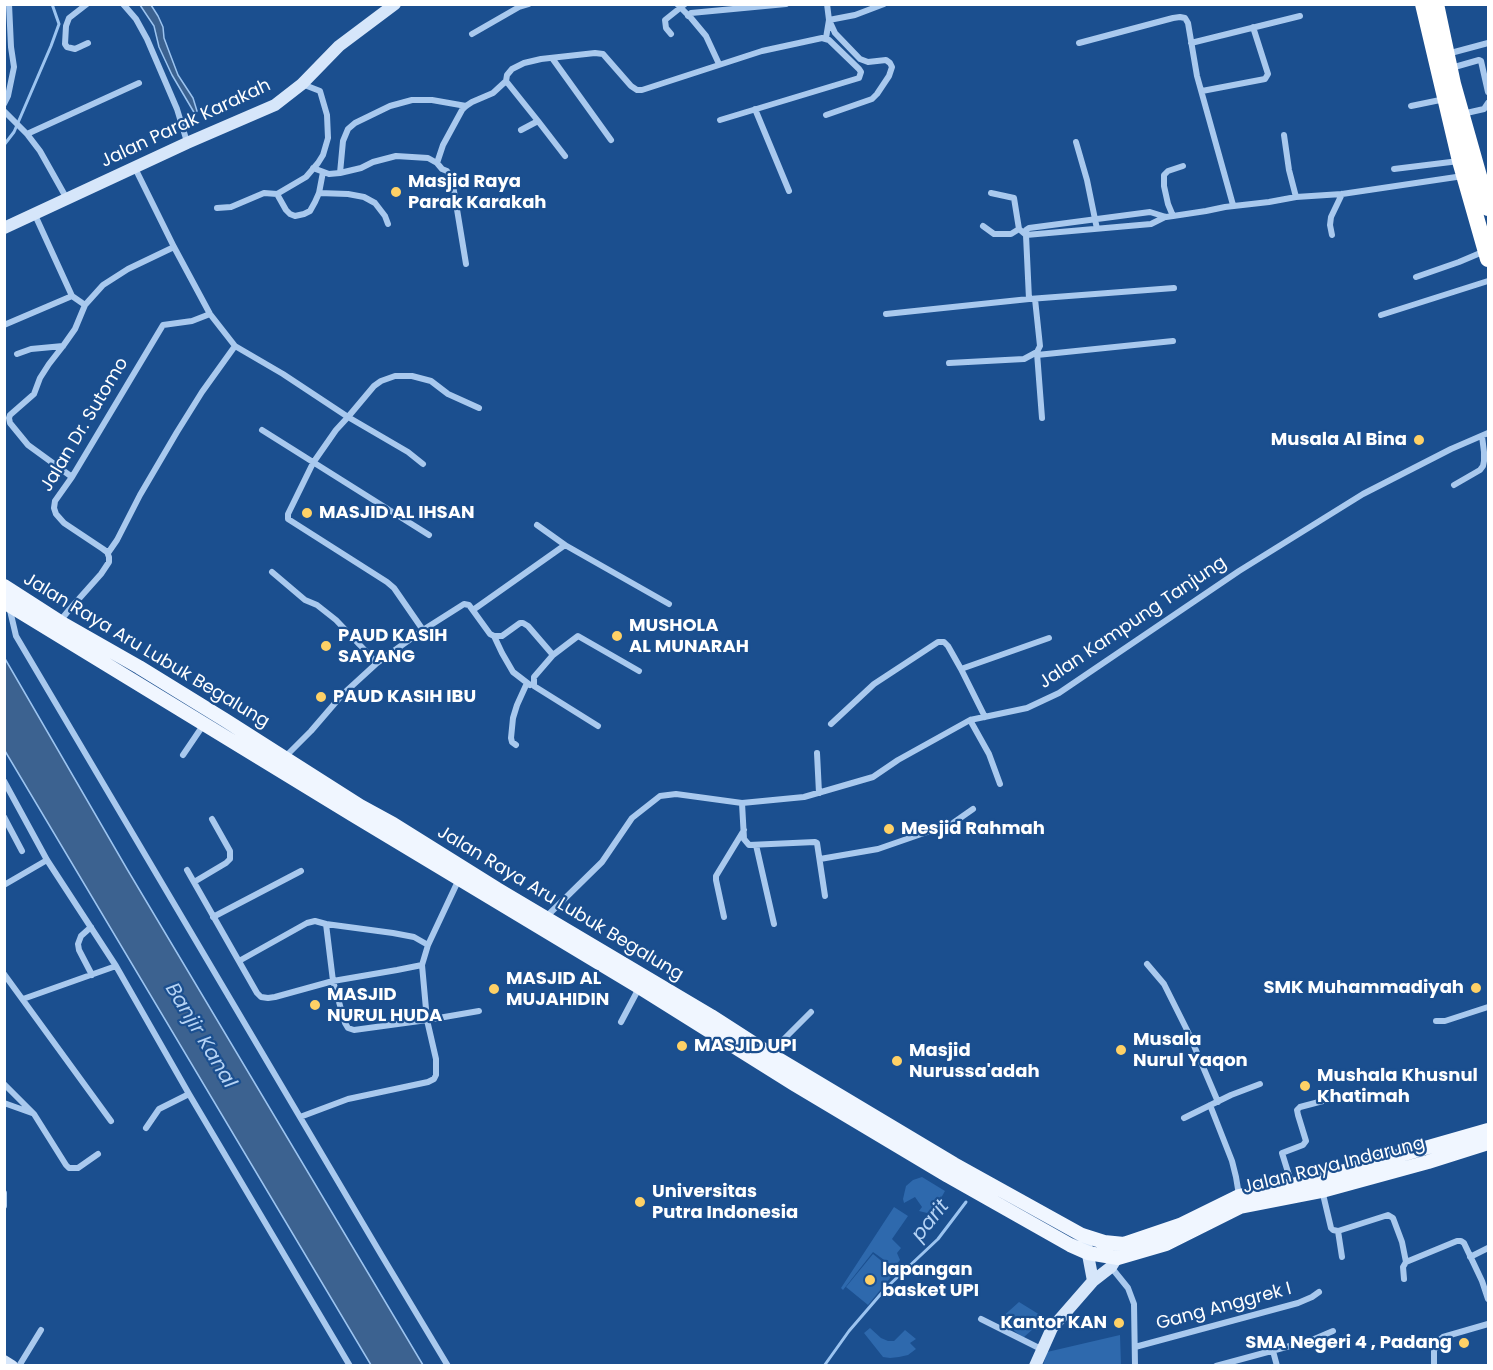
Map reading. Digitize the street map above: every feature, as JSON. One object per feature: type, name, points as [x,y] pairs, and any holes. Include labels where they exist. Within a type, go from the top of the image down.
[{"type":"highway","points":[[1423,4],[1445,99],[1488,208]]},
{"type":"highway","points":[[1436,4],[1462,114],[1487,255]]},
{"type":"main road","name":"Jalan Raya Aru Lubuk Begalung","points":[[4,586],[60,622],[139,667],[222,726],[356,810],[459,879],[639,987],[794,1084],[951,1170],[1082,1235],[1104,1242]]},
{"type":"main road","name":"Jalan Raya Aru Lubuk Begalung","points":[[7,603],[204,723],[222,726],[285,758],[356,810],[393,824],[497,889],[711,1016],[1070,1245],[1088,1253]]},
{"type":"main road","points":[[704,1028],[711,1016]]},
{"type":"main road","name":"Jalan Raya Indarung","points":[[1420,1157],[1488,1130]]},
{"type":"main road","name":"Jalan Raya Indarung","points":[[1088,1253],[1115,1262],[1166,1244],[1240,1208],[1420,1157],[1488,1143]]},
{"type":"main road","name":"Jalan Raya Indarung","points":[[1104,1242],[1124,1244],[1180,1225],[1239,1196],[1292,1185],[1321,1185]]},
{"type":"street","points":[[4,104],[14,67],[9,4]]},
{"type":"street","points":[[87,4],[69,18],[65,44],[75,49],[88,43]]},
{"type":"street","points":[[123,4],[136,19],[147,39],[177,109],[187,143]]},
{"type":"street","points":[[472,34],[519,7],[529,4]]},
{"type":"street","points":[[688,16],[691,13],[786,4]]},
{"type":"street","points":[[826,38],[829,20],[827,4]]},
{"type":"street","points":[[829,20],[855,15],[884,4]]},
{"type":"street","name":"Jalan Parak Karakah","points":[[4,228],[275,105],[302,84],[339,46],[393,5]]},
{"type":"street","points":[[671,34],[666,28],[665,20],[680,6],[706,36],[719,64]]},
{"type":"street","points":[[1191,43],[1300,16]]},
{"type":"street","points":[[1079,43],[1180,17],[1185,18],[1233,206]]},
{"type":"street","points":[[826,115],[872,99],[890,76],[892,67],[886,60],[868,62],[860,59],[836,33],[829,20]]},
{"type":"street","points":[[1202,91],[1265,79],[1268,74],[1254,27]]},
{"type":"street","points":[[436,163],[443,145],[466,106],[493,93],[506,81],[512,69],[541,59],[603,54],[631,86],[642,90],[772,48],[815,38],[826,38],[861,72],[859,78],[720,120]]},
{"type":"street","points":[[1448,61],[1488,42]]},
{"type":"street","points":[[552,58],[611,140]]},
{"type":"street","points":[[1448,61],[1479,60],[1488,92]]},
{"type":"street","points":[[506,81],[565,156]]},
{"type":"street","points":[[27,134],[139,83]]},
{"type":"street","points":[[218,208],[231,207],[264,193],[277,194],[306,177],[323,155],[328,138],[327,115],[320,92],[302,84]]},
{"type":"street","points":[[1411,106],[1445,99]]},
{"type":"street","points":[[340,173],[343,141],[348,129],[355,123],[399,103],[412,100],[432,100],[466,106]]},
{"type":"street","points":[[1462,114],[1485,109],[1488,103]]},
{"type":"street","points":[[755,109],[789,191]]},
{"type":"street","points":[[4,111],[40,151],[67,200]]},
{"type":"street","points":[[521,130],[538,121]]},
{"type":"street","points":[[1284,135],[1296,197]]},
{"type":"street","points":[[1076,142],[1097,229]]},
{"type":"street","points":[[314,168],[329,174],[340,173],[396,156],[428,158],[436,163],[447,171],[452,179],[466,264]]},
{"type":"street","points":[[1170,217],[1164,175],[1168,171],[1183,166]]},
{"type":"street","points":[[135,168],[210,314],[235,346],[408,452],[423,464]]},
{"type":"street","points":[[1394,169],[1473,171]]},
{"type":"street","points":[[991,193],[1014,198],[1018,229],[1026,235],[1151,224],[1170,217],[1233,206],[1296,197],[1342,194],[1473,171]]},
{"type":"street","points":[[277,194],[290,214],[295,216],[304,214],[309,211],[319,193],[323,172]]},
{"type":"street","points":[[319,193],[364,197],[375,203],[386,216],[388,224]]},
{"type":"street","points":[[1332,235],[1331,217],[1342,194]]},
{"type":"street","points":[[1042,418],[1037,353],[1040,346],[1032,299],[1026,230],[1149,212],[1170,217]]},
{"type":"street","points":[[35,215],[72,296],[86,305]]},
{"type":"street","points":[[983,226],[994,234],[1011,234],[1018,229]]},
{"type":"street","points":[[72,477],[28,446],[10,423],[10,415],[34,394],[40,378],[75,329],[86,305],[103,285],[128,269],[174,247]]},
{"type":"street","points":[[1416,277],[1487,255]]},
{"type":"street","points":[[1381,315],[1488,281]]},
{"type":"street","points":[[886,314],[1032,299],[1174,288]]},
{"type":"street","points":[[4,325],[72,296]]},
{"type":"street","name":"Jalan Dr. Sutomo","points":[[108,553],[64,523],[56,514],[55,501],[72,477],[163,325],[192,321],[210,314]]},
{"type":"street","points":[[949,363],[1024,359],[1037,353],[1173,341]]},
{"type":"street","points":[[17,354],[31,349],[63,346]]},
{"type":"street","points":[[60,622],[109,562],[108,553],[140,495],[202,392],[235,346]]},
{"type":"street","points":[[423,630],[394,588],[288,519],[288,514],[314,463],[336,430],[381,381],[396,376],[412,376],[431,381],[448,394],[479,408]]},
{"type":"street","points":[[262,430],[429,535]]},
{"type":"street","points":[[1454,485],[1483,466],[1485,435]]},
{"type":"street","name":"Jalan Kampung Tanjung","points":[[546,917],[602,862],[632,818],[660,796],[676,794],[742,803],[804,797],[873,777],[898,760],[970,720],[1027,708],[1059,693],[1239,571],[1363,494],[1451,449],[1485,435]]},
{"type":"street","points":[[537,525],[565,545],[669,604]]},
{"type":"street","points":[[473,610],[565,545]]},
{"type":"street","points":[[272,572],[305,600],[317,605],[336,620],[377,663]]},
{"type":"street","points":[[7,603],[16,636],[448,1365]]},
{"type":"street","points":[[285,758],[342,695],[377,663],[461,604],[469,605],[490,634],[494,636],[513,672],[598,726]]},
{"type":"street","points":[[494,636],[502,636],[523,623],[553,655]]},
{"type":"street","points":[[534,686],[534,677],[553,655],[578,636],[639,671]]},
{"type":"street","points":[[962,669],[1049,638]]},
{"type":"street","points":[[831,724],[874,684],[938,642],[944,642],[948,646],[985,717]]},
{"type":"street","points":[[516,745],[511,738],[513,718],[527,683]]},
{"type":"street","points":[[970,720],[989,754],[1000,784]]},
{"type":"street","points":[[183,755],[204,723]]},
{"type":"street","points":[[817,753],[819,793]]},
{"type":"street","points":[[4,781],[47,860],[116,966],[350,1365]]},
{"type":"street","points":[[742,803],[745,842],[749,845],[817,843],[825,896]]},
{"type":"street","points":[[820,859],[878,849],[953,823],[973,809]]},
{"type":"street","points":[[4,817],[22,851]]},
{"type":"street","points":[[194,882],[230,859],[230,850],[212,819]]},
{"type":"street","points":[[724,917],[716,876],[744,830]]},
{"type":"street","points":[[756,845],[774,924]]},
{"type":"street","points":[[4,885],[47,860]]},
{"type":"street","points":[[187,870],[257,993],[264,998],[275,998],[333,981],[423,964]]},
{"type":"street","points":[[213,917],[301,871]]},
{"type":"street","points":[[300,1117],[348,1099],[434,1079],[436,1059],[427,1020],[423,964],[428,945],[459,879]]},
{"type":"street","points":[[239,961],[315,921],[414,937],[428,945]]},
{"type":"street","points":[[326,924],[333,981],[345,1023],[350,1030],[479,1011]]},
{"type":"street","points":[[91,927],[81,936],[78,944],[92,975]]},
{"type":"street","points":[[1147,964],[1164,984],[1218,1101]]},
{"type":"street","points":[[23,999],[116,966]]},
{"type":"street","points":[[4,974],[111,1121]]},
{"type":"street","points":[[621,1022],[639,987]]},
{"type":"street","points":[[1436,1021],[1445,1021],[1488,1007]]},
{"type":"street","points":[[770,1054],[812,1012]]},
{"type":"street","points":[[4,1083],[34,1114],[69,1168],[78,1168],[98,1154]]},
{"type":"street","points":[[1184,1118],[1260,1084]]},
{"type":"street","points":[[146,1128],[159,1109],[189,1094]]},
{"type":"street","points":[[1292,1185],[1282,1153],[1303,1145],[1306,1141],[1298,1110],[1300,1107],[1338,1097]]},
{"type":"street","points":[[4,1103],[34,1114]]},
{"type":"street","points":[[1210,1105],[1232,1161],[1239,1196]]},
{"type":"street","points":[[1321,1185],[1333,1230],[1338,1231],[1384,1216],[1392,1216],[1402,1242],[1406,1262]]},
{"type":"street","points":[[4,1193],[4,1206]]},
{"type":"street","points":[[1338,1231],[1342,1257]]},
{"type":"street","points":[[1082,1235],[1093,1281]]},
{"type":"street","points":[[1404,1279],[1403,1267],[1406,1262],[1457,1241],[1464,1243],[1488,1299]]},
{"type":"street","points":[[1035,1365],[1052,1328],[1093,1281],[1115,1262],[1124,1244]]},
{"type":"street","points":[[1470,1257],[1488,1248]]},
{"type":"street","points":[[1115,1262],[1134,1304],[1135,1365]]},
{"type":"street","name":"Gang Anggrek I","points":[[1135,1347],[1298,1303],[1319,1292]]},
{"type":"street","points":[[981,1319],[1041,1349]]},
{"type":"street","points":[[1434,1365],[1434,1351],[1438,1341],[1443,1337],[1488,1324]]},
{"type":"street","points":[[19,1365],[41,1329]]},
{"type":"street","points":[[1216,1365],[1312,1340],[1333,1331]]},
{"type":"street","points":[[1312,1340],[1317,1350]]},
{"type":"street","points":[[1272,1351],[1277,1365]]},
{"type":"street","points":[[4,1361],[12,1365]]},
{"type":"shaded area","points":[[922,1177],[945,1191],[937,1205],[927,1213],[919,1211],[922,1207],[915,1197],[904,1203],[903,1199],[906,1186]]},
{"type":"shaded area","points":[[894,1207],[908,1216],[892,1239],[901,1248],[897,1253],[900,1260],[894,1267],[873,1252],[843,1290],[841,1288]]},
{"type":"shaded area","name":"lapangan basket UPI","points":[[873,1254],[895,1272],[868,1305],[846,1287]]},
{"type":"shaded area","points":[[1019,1302],[1045,1318],[1023,1338],[1000,1319]]},
{"type":"shaded area","points":[[870,1328],[888,1341],[894,1341],[905,1330],[916,1339],[910,1343],[916,1349],[908,1355],[883,1357],[864,1333]]},
{"type":"shaded area","points":[[1120,1335],[1121,1365],[1043,1366],[1047,1352]]},
{"type":"water","points":[[140,5],[151,5],[158,16],[178,75],[193,98],[197,111],[195,114],[172,75],[159,47],[154,26]]},
{"type":"water","name":"Banjir Kanal","points":[[4,657],[127,869],[423,1365],[371,1365],[5,751]]},
{"type":"waterway","points":[[4,145],[14,132],[59,24],[52,4]]},
{"type":"waterway","name":"parit","points":[[824,1366],[849,1331],[886,1288],[938,1239],[966,1202]]},
{"type":"place","name":"Masjid Raya Parak Karakah","points":[[396,192]]},
{"type":"place","name":"Musala Al Bina","points":[[1419,440]]},
{"type":"place","name":"MASJID AL IHSAN","points":[[307,513]]},
{"type":"place","name":"MUSHOLA AL MUNARAH","points":[[617,636]]},
{"type":"place","name":"PAUD KASIH SAYANG","points":[[326,646]]},
{"type":"place","name":"PAUD KASIH IBU","points":[[321,697]]},
{"type":"place","name":"Mesjid Rahmah","points":[[889,829]]},
{"type":"place","name":"SMK Muhammadiyah","points":[[1476,988]]},
{"type":"place","name":"MASJID AL MUJAHIDIN","points":[[494,989]]},
{"type":"place","name":"MASJID NURUL HUDA","points":[[315,1005]]},
{"type":"place","name":"MASJID UPI","points":[[682,1046]]},
{"type":"place","name":"Musala Nurul Yaqon","points":[[1121,1050]]},
{"type":"place","name":"Masjid Nurussa'adah","points":[[897,1061]]},
{"type":"place","name":"Mushala Khusnul Khatimah","points":[[1305,1086]]},
{"type":"place","name":"Universitas Putra Indonesia","points":[[640,1202]]},
{"type":"place","name":"lapangan basket UPI","points":[[870,1280]]},
{"type":"place","name":"Kantor KAN","points":[[1119,1323]]},
{"type":"place","name":"SMA Negeri 4 , Padang","points":[[1464,1343]]}]
